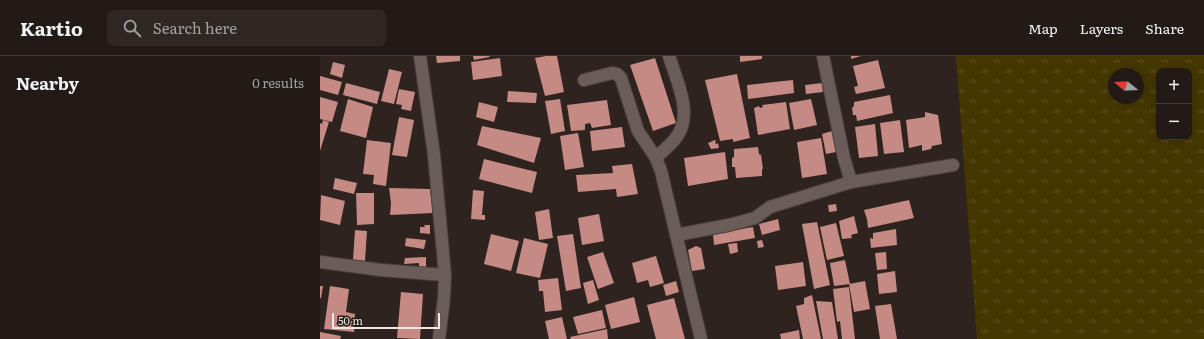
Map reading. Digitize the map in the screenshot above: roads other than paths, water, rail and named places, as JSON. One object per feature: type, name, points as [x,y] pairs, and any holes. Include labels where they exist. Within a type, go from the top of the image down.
[{"type":"street","points":[[420,56],[434,155],[445,275],[439,339]]},
{"type":"street","points":[[656,158],[679,134],[683,124],[685,108],[670,56]]},
{"type":"street","points":[[823,56],[844,158],[851,182]]},
{"type":"street","points":[[584,80],[612,73],[617,74],[621,78],[638,131],[656,158],[661,171],[701,339]]},
{"type":"street","points":[[676,235],[755,218],[770,207],[851,182],[953,164]]},
{"type":"street","points":[[320,262],[381,270],[445,275]]}]
